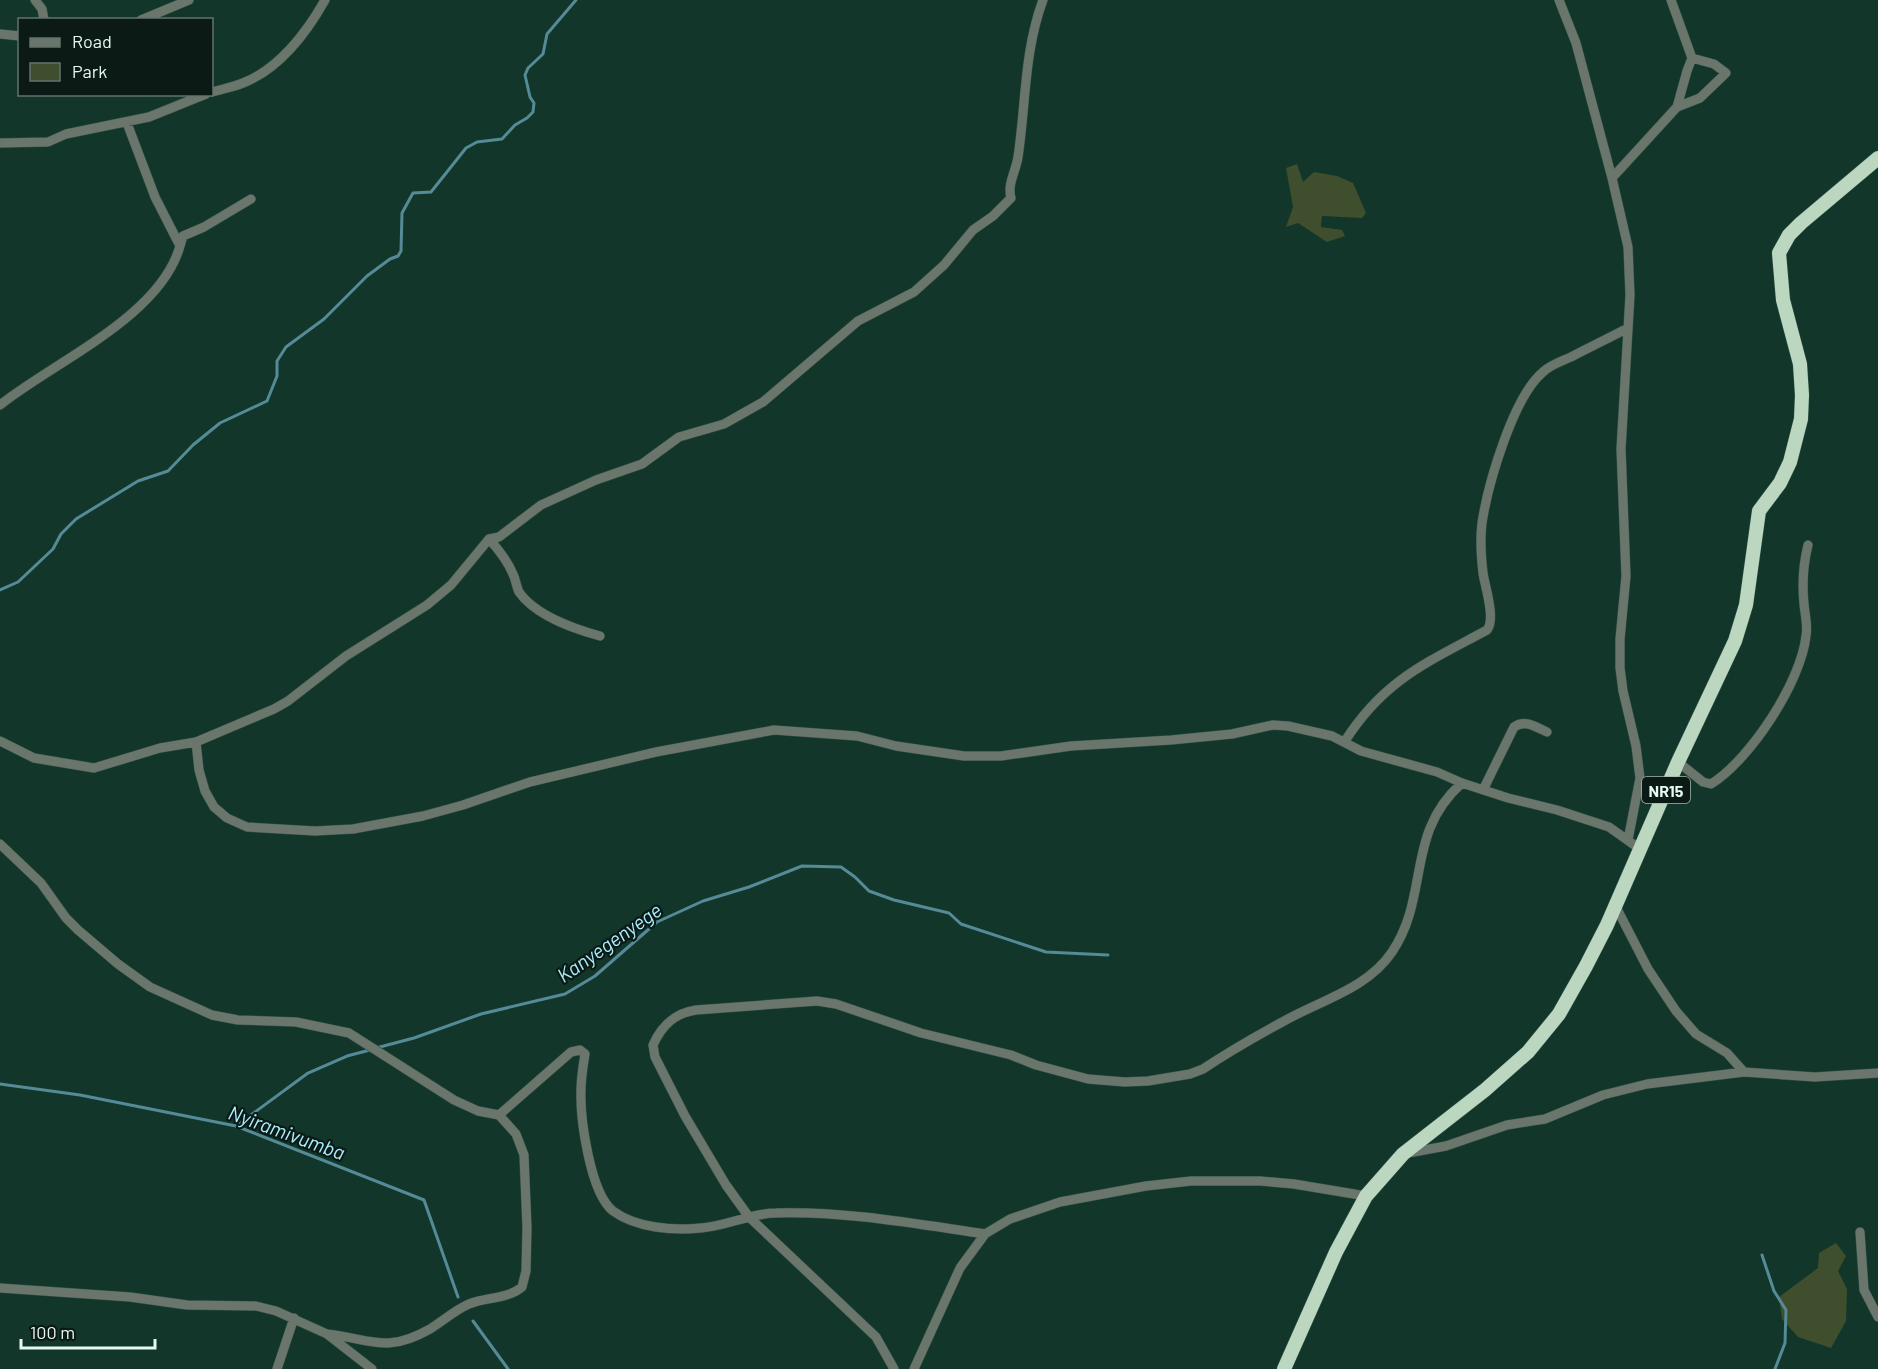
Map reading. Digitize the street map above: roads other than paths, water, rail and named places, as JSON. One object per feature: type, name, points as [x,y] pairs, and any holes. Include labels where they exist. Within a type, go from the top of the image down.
[{"type":"highway","name":"NR15","points":[[1284,1369],[1336,1252],[1366,1196],[1403,1154],[1509,1069],[1545,1033],[1559,1014],[1586,966],[1735,641],[1746,605],[1759,511],[1780,483],[1790,462],[1799,430],[1802,395],[1800,364],[1783,300],[1779,253],[1789,235],[1801,223],[1878,158]]},
{"type":"street","points":[[35,0],[42,9],[44,18]]},
{"type":"street","points":[[146,18],[189,0]]},
{"type":"street","points":[[213,92],[244,82],[265,70],[294,44],[325,0]]},
{"type":"street","points":[[0,741],[34,758],[94,768],[160,748],[196,742],[288,701],[346,656],[427,606],[451,585],[489,539],[499,537],[541,505],[596,480],[642,464],[678,437],[724,424],[763,402],[858,321],[914,292],[934,274],[973,230],[993,216],[1011,198],[1008,190],[1017,161],[1027,63],[1032,36],[1043,0]]},
{"type":"street","points":[[1559,0],[1576,43],[1628,247],[1630,295],[1621,449],[1626,576],[1620,639],[1620,668],[1640,778],[1628,840]]},
{"type":"street","points":[[1671,0],[1692,58],[1684,78],[1677,108]]},
{"type":"street","points":[[0,34],[18,36]]},
{"type":"street","points":[[1612,178],[1677,108],[1700,98],[1726,73],[1714,64],[1692,58]]},
{"type":"street","points":[[0,143],[48,142],[66,134],[149,117],[201,96]]},
{"type":"street","points":[[127,123],[155,197],[180,246]]},
{"type":"street","points":[[0,405],[144,304],[169,270],[183,236],[214,222],[251,199]]},
{"type":"street","points":[[1344,741],[1366,710],[1401,678],[1487,630],[1490,626],[1491,617],[1482,561],[1482,523],[1495,470],[1515,414],[1526,393],[1544,370],[1628,328]]},
{"type":"street","points":[[489,539],[504,556],[518,589],[528,603],[572,628],[600,636]]},
{"type":"street","points":[[1678,762],[1703,782],[1711,784],[1746,753],[1771,717],[1803,653],[1807,634],[1804,569],[1808,545]]},
{"type":"street","points":[[1483,790],[1514,727],[1521,722],[1547,732]]},
{"type":"street","points":[[196,742],[199,770],[205,791],[214,807],[227,818],[247,827],[315,831],[352,829],[423,816],[530,782],[656,752],[774,730],[857,736],[896,746],[964,756],[1001,756],[1071,746],[1232,734],[1274,725],[1304,729],[1344,741],[1361,751],[1437,772],[1508,798],[1557,810],[1609,827],[1640,849]]},
{"type":"street","points":[[894,1369],[876,1337],[749,1217],[714,1166],[685,1116],[652,1049],[656,1039],[672,1018],[696,1010],[826,1002],[875,1016],[921,1033],[1011,1055],[1075,1077],[1125,1082],[1148,1081],[1190,1074],[1330,999],[1374,972],[1385,961],[1399,940],[1415,896],[1421,851],[1432,820],[1441,804],[1462,783]]},
{"type":"street","points":[[0,844],[41,883],[66,918],[78,930],[118,964],[150,987],[212,1015],[238,1020],[296,1022],[349,1033],[453,1100],[478,1112],[499,1115],[516,1134],[524,1155],[527,1228],[526,1271],[522,1287],[513,1293],[468,1305],[427,1330],[399,1342],[371,1342],[327,1334]]},
{"type":"street","points":[[1615,905],[1648,969],[1676,1011],[1696,1034],[1727,1053],[1744,1072]]},
{"type":"street","points":[[499,1115],[570,1052],[580,1050],[585,1054],[581,1089],[583,1129],[595,1179],[603,1199],[613,1211],[656,1228],[702,1228],[774,1213],[803,1213],[855,1217],[985,1234]]},
{"type":"street","points":[[1403,1154],[1446,1146],[1507,1125],[1545,1119],[1624,1088],[1744,1072],[1815,1077],[1878,1073]]},
{"type":"street","points":[[914,1369],[960,1268],[985,1234],[1010,1219],[1060,1202],[1164,1183],[1260,1181],[1366,1196]]},
{"type":"street","points":[[1860,1232],[1864,1290],[1878,1317]]},
{"type":"street","points":[[0,1287],[187,1305],[256,1306],[294,1318],[327,1334],[372,1369]]},
{"type":"street","points":[[277,1369],[294,1318]]},
{"type":"waterway","points":[[0,590],[18,582],[53,549],[61,534],[76,519],[138,481],[168,471],[193,445],[220,423],[267,401],[277,376],[277,361],[286,347],[324,319],[367,276],[390,259],[398,256],[401,251],[402,213],[413,193],[431,192],[466,148],[477,142],[502,139],[515,125],[533,112],[534,103],[530,97],[525,75],[528,68],[543,54],[547,34],[576,0]]},
{"type":"waterway","name":"Kanyegenyege","points":[[376,1048],[414,1038],[481,1014],[565,994],[595,976],[657,922],[703,901],[749,887],[802,866],[841,867],[869,891],[894,900],[949,913],[961,924],[1046,952],[1108,955]]},
{"type":"waterway","name":"Kanyegenyege","points":[[236,1126],[308,1073],[347,1056],[370,1050]]},
{"type":"waterway","name":"Nyiramivumba","points":[[0,1084],[80,1095],[236,1126],[424,1200],[458,1297]]},
{"type":"waterway","points":[[1762,1255],[1774,1291],[1786,1310],[1785,1343],[1775,1369]]},
{"type":"waterway","name":"Nyiramivumba","points":[[473,1321],[508,1369]]}]
